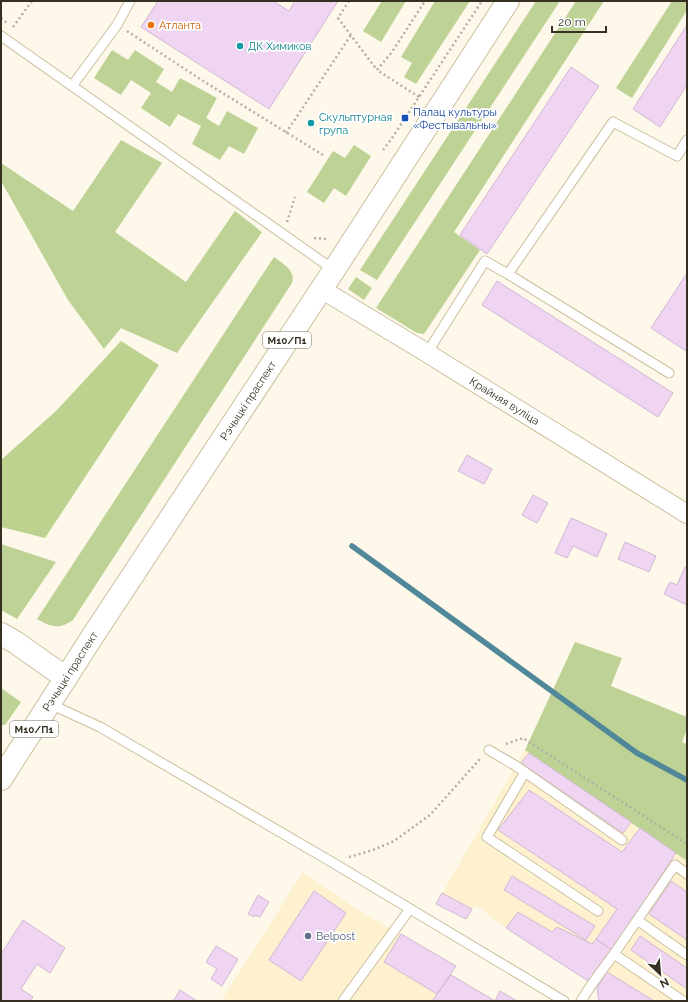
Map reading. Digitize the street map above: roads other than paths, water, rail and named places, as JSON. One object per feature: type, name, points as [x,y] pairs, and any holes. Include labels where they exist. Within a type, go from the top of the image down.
[{"type":"main road","name":"Рэчыцкі праспект","points":[[1,779],[508,1]]},
{"type":"main road","points":[[1,634],[15,642],[66,678]]},
{"type":"street","name":"Крайняя вуліца","points":[[321,289],[687,514]]},
{"type":"lane","points":[[72,86],[117,25],[130,1]]},
{"type":"lane","points":[[1,36],[334,270]]},
{"type":"lane","points":[[508,274],[613,122],[677,156],[687,140]]},
{"type":"lane","points":[[427,353],[485,261],[669,373]]},
{"type":"lane","points":[[50,704],[100,727],[564,1001]]},
{"type":"lane","points":[[489,750],[525,772],[622,840]]},
{"type":"lane","points":[[525,772],[487,837],[598,911]]},
{"type":"lane","points":[[581,1001],[675,865],[687,874]]},
{"type":"lane","points":[[343,1001],[410,909]]},
{"type":"lane","points":[[637,920],[687,955]]},
{"type":"lane","points":[[614,954],[683,1001]]},
{"type":"waterway","points":[[352,546],[637,753],[687,780]]},
{"type":"place","name":"Атланта","points":[[151,25]]},
{"type":"place","name":"ДК Химиков","points":[[240,46]]},
{"type":"place","name":"Палац культуры «Фестывальны»","points":[[405,118]]},
{"type":"place","name":"Скульптурная група","points":[[311,123]]},
{"type":"place","name":"Belpost","points":[[308,936]]}]
